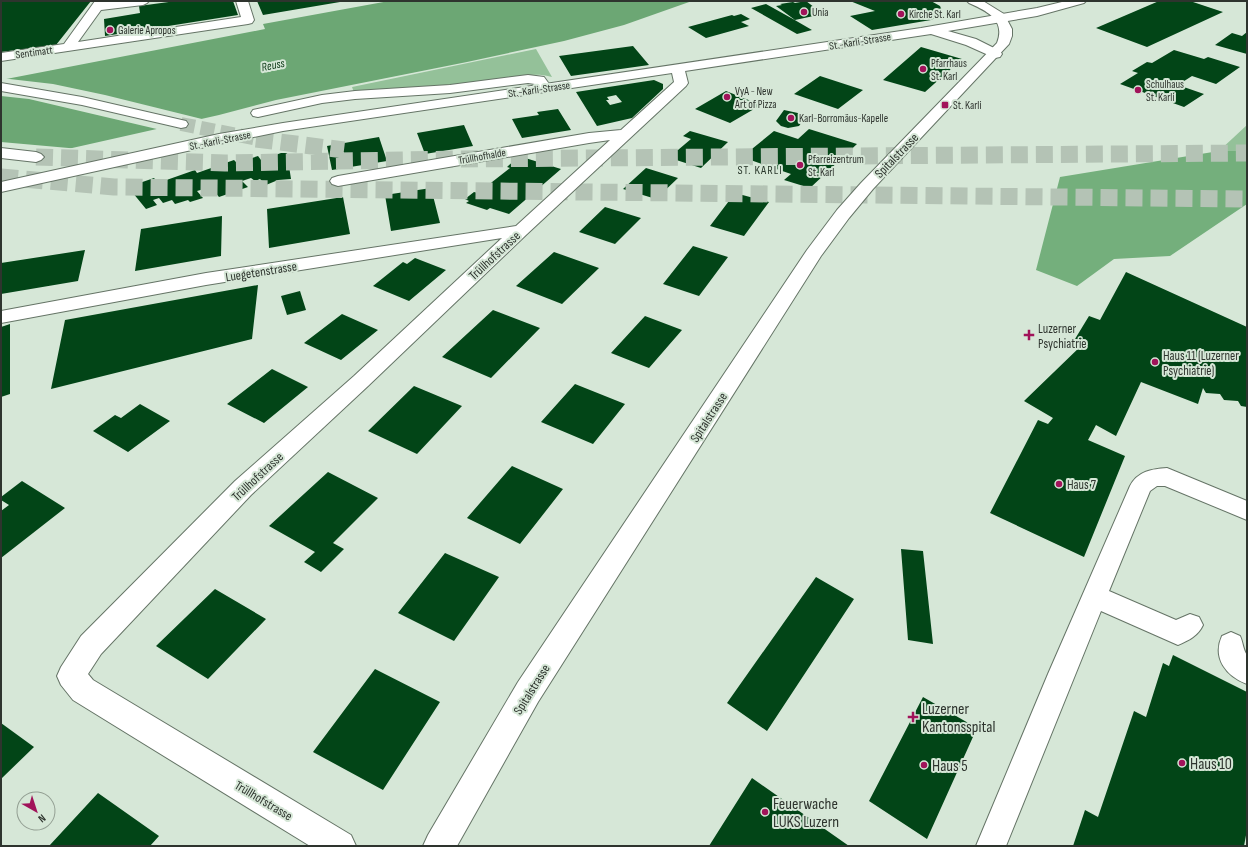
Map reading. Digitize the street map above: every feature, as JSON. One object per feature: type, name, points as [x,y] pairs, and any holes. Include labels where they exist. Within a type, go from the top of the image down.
[{"type":"main road","points":[[67,48],[98,4],[143,1]]},
{"type":"main road","name":"Sentimatt","points":[[1,57],[248,20],[242,1]]},
{"type":"main road","points":[[973,1],[991,10],[1000,17]]},
{"type":"main road","name":"St.-Karli-Strasse","points":[[1,187],[283,127],[930,30],[1000,17],[1037,12],[1080,1]]},
{"type":"main road","name":"Spitalstrasse","points":[[439,846],[528,692],[813,254],[843,214],[867,186],[1003,44],[1006,37],[1004,24],[1000,17]]},
{"type":"main road","points":[[930,30],[971,42],[995,54]]},
{"type":"main road","name":"Trüllhofstrasse","points":[[340,846],[83,690],[71,676],[91,645],[243,488],[361,382],[521,230],[681,83],[677,68]]},
{"type":"main road","points":[[1,87],[82,101],[181,124]]},
{"type":"main road","name":"Trüllhofhalde","points":[[338,181],[589,138],[626,134]]},
{"type":"main road","points":[[1,153],[36,157]]},
{"type":"main road","name":"Luegetenstrasse","points":[[1,317],[206,280],[521,230]]},
{"type":"lane","points":[[258,113],[348,95],[450,89],[528,79],[539,80],[545,88]]},
{"type":"lane","points":[[992,846],[1061,674],[1141,486],[1152,478],[1167,477],[1247,511]]},
{"type":"lane","points":[[1094,596],[1178,634],[1190,625]]},
{"type":"lane","points":[[1230,644],[1231,654],[1243,670],[1247,672]]},
{"type":"shaded area","points":[[536,49],[552,77],[544,75],[527,75],[486,82],[355,95],[352,87]]},
{"type":"shaded area","points":[[1247,125],[1247,151],[1219,151]]},
{"type":"shaded area","points":[[1219,151],[1247,151],[1247,204],[1170,256],[1114,259],[1077,286],[1036,270],[1060,177]]},
{"type":"water","name":"Reuss","points":[[389,1],[692,1],[624,25],[564,41],[276,100],[219,115],[1,164],[1,80],[265,29],[263,24]]},
{"type":"pier","points":[[1,78],[53,84],[105,95],[206,120],[161,130],[29,99],[1,96]]},
{"type":"pier","points":[[1,142],[80,149],[1,166]]},
{"type":"building","points":[[2,1],[91,1],[56,45],[1,52]]},
{"type":"building","points":[[176,1],[233,1],[238,15],[105,36],[104,19],[140,13],[139,6]]},
{"type":"building","points":[[257,1],[340,1],[340,2],[263,15]]},
{"type":"building","points":[[806,1],[823,14],[795,20],[776,6],[782,5],[780,4]]},
{"type":"building","name":"Kirche St. Karl","points":[[850,1],[931,1],[940,6],[942,11],[939,16],[931,20],[872,30],[850,16],[875,11]]},
{"type":"building","points":[[1159,1],[1190,1],[1223,12],[1147,47],[1096,28]]},
{"type":"building","points":[[766,4],[812,30],[797,34],[751,8]]},
{"type":"building","points":[[741,14],[750,19],[741,22],[749,26],[706,38],[688,27],[732,15],[734,16]]},
{"type":"building","points":[[1247,32],[1247,54],[1215,45],[1232,33],[1242,36]]},
{"type":"building","points":[[633,46],[649,65],[571,76],[559,56]]},
{"type":"building","name":"Pfarrhaus St. Karl","points":[[921,47],[962,59],[925,92],[883,80]]},
{"type":"building","points":[[1174,50],[1204,59],[1208,57],[1240,67],[1216,84],[1192,76],[1178,85],[1204,94],[1184,107],[1120,84],[1138,73],[1132,71],[1147,62],[1152,63]]},
{"type":"building","points":[[820,76],[863,90],[838,109],[794,94]]},
{"type":"building","points":[[654,80],[663,84],[663,89],[632,118],[597,126],[576,92]],"holes":[[[616,95],[622,102],[610,105],[606,100],[609,100],[607,97]]]},
{"type":"building","points":[[726,91],[761,105],[730,123],[695,109]]},
{"type":"building","points":[[558,109],[571,130],[522,138],[512,119],[539,115],[537,112]]},
{"type":"building","name":"Karl-Borromäus-Kapelle","points":[[784,110],[807,115],[799,126],[788,128],[781,126],[776,121]]},
{"type":"building","points":[[464,125],[473,146],[425,154],[417,133]]},
{"type":"building","name":"Pfarreizentrum St. Karl","points":[[809,129],[857,144],[810,188],[784,180],[791,174],[742,157],[774,131],[798,139]]},
{"type":"building","points":[[690,131],[728,142],[701,168],[664,156],[672,149],[678,150],[691,139],[683,136]]},
{"type":"building","points":[[379,137],[387,161],[332,170],[327,146]]},
{"type":"building","points":[[281,153],[287,153],[291,179],[278,180],[266,185],[260,179],[255,181],[251,178],[242,181],[248,187],[219,197],[214,191],[207,194],[204,189],[197,191],[203,198],[175,204],[172,200],[163,203],[159,198],[153,200],[157,205],[146,209],[128,187],[154,178],[158,183],[195,170],[197,173],[234,160],[237,163],[258,156],[261,160]]},
{"type":"building","points":[[522,157],[561,169],[509,214],[490,208],[487,210],[466,203],[469,201],[465,199],[474,192],[478,193],[510,168],[507,167],[516,159],[519,160]]},
{"type":"building","points":[[646,168],[678,178],[656,199],[623,189]]},
{"type":"building","points":[[431,188],[440,223],[391,231],[385,195]]},
{"type":"building","points":[[735,193],[769,202],[744,236],[710,226]]},
{"type":"building","points":[[343,197],[350,234],[269,248],[267,209]]},
{"type":"building","points":[[605,207],[641,218],[615,244],[579,232]]},
{"type":"building","points":[[222,216],[221,256],[135,271],[141,229]]},
{"type":"building","points":[[693,246],[728,257],[699,296],[663,284]]},
{"type":"building","points":[[85,250],[78,281],[1,294],[1,263]]},
{"type":"building","points":[[554,252],[599,268],[562,304],[516,286]]},
{"type":"building","points":[[415,258],[446,270],[409,301],[373,286],[403,262],[407,264]]},
{"type":"building","name":"Haus 11 (Luzerner Psychiatrie)","points":[[1126,272],[1247,327],[1247,407],[1241,406],[1238,401],[1224,400],[1220,394],[1206,393],[1203,388],[1198,404],[1141,382],[1116,436],[1096,425],[1088,440],[1125,456],[1084,557],[990,513],[1038,420],[1048,424],[1053,418],[1024,401],[1084,343],[1075,339],[1089,316],[1100,320]]},
{"type":"building","points":[[258,285],[252,339],[51,389],[65,320]]},
{"type":"building","points":[[300,291],[306,310],[287,315],[281,296]]},
{"type":"building","points":[[493,310],[540,328],[491,378],[442,357]]},
{"type":"building","points":[[342,314],[378,330],[341,360],[304,343]]},
{"type":"building","points":[[645,316],[682,330],[649,368],[611,353]]},
{"type":"building","points":[[10,324],[10,394],[1,397],[1,327]]},
{"type":"building","points":[[272,369],[308,387],[264,423],[227,404]]},
{"type":"building","points":[[575,384],[625,404],[593,444],[541,422]]},
{"type":"building","points":[[414,386],[462,406],[417,454],[368,431]]},
{"type":"building","points":[[140,404],[170,421],[128,452],[93,431],[115,415],[121,418]]},
{"type":"building","points":[[512,466],[563,489],[520,544],[467,518]]},
{"type":"building","points":[[328,472],[378,498],[333,543],[344,549],[321,572],[304,562],[315,552],[269,526]]},
{"type":"building","points":[[22,481],[65,508],[1,558],[1,511],[9,505],[1,500],[1,497]]},
{"type":"building","points":[[901,549],[923,551],[933,644],[908,640]]},
{"type":"building","points":[[445,553],[499,577],[454,641],[398,613]]},
{"type":"building","points":[[816,577],[854,599],[767,731],[727,703]]},
{"type":"building","points":[[215,589],[266,619],[208,679],[156,646]]},
{"type":"building","name":"Haus 10","points":[[1173,655],[1247,692],[1247,830],[1244,846],[1073,846],[1085,810],[1098,817],[1134,711],[1146,717],[1163,663],[1169,666]]},
{"type":"building","points":[[375,669],[440,702],[383,790],[313,752]]},
{"type":"building","name":"Haus 5","points":[[923,697],[977,728],[927,839],[869,801]]},
{"type":"building","points":[[1,723],[34,747],[1,779]]},
{"type":"building","name":"Feuerwache LUKS Luzern","points":[[752,778],[849,846],[709,846]]},
{"type":"building","points":[[98,793],[159,836],[150,846],[49,846]]},
{"type":"tunnel","points":[[181,124],[261,140]]},
{"type":"tunnel","points":[[256,139],[261,140]]},
{"type":"tunnel","points":[[261,140],[344,150]]},
{"type":"tunnel","points":[[36,157],[225,163],[459,159],[1247,153]]},
{"type":"tunnel","points":[[1,177],[114,187],[1247,199]]},
{"type":"place","name":"Unia","points":[[804,12]]},
{"type":"place","name":"Kirche St. Karl","points":[[901,14]]},
{"type":"place","name":"Galerie Apropos","points":[[110,30]]},
{"type":"place","name":"Pfarrhaus St. Karl","points":[[923,69]]},
{"type":"place","name":"Schulhaus St. Karli","points":[[1138,90]]},
{"type":"place","name":"VyA - New Art of Pizza","points":[[727,97]]},
{"type":"place","name":"St. Karli","points":[[945,105]]},
{"type":"place","name":"Karl-Borromäus-Kapelle","points":[[791,118]]},
{"type":"place","name":"Pfarreizentrum St. Karl","points":[[800,165]]},
{"type":"place","name":"Luzerner Psychiatrie","points":[[1029,335]]},
{"type":"place","name":"Haus 11 (Luzerner Psychiatrie)","points":[[1155,362]]},
{"type":"place","name":"Haus 7","points":[[1059,484]]},
{"type":"place","name":"Luzerner Kantonsspital","points":[[913,717]]},
{"type":"place","name":"Haus 10","points":[[1182,763]]},
{"type":"place","name":"Haus 5","points":[[924,765]]},
{"type":"place","name":"Feuerwache LUKS Luzern","points":[[765,812]]},
{"type":"district","name":"ST. KARLI","points":[[760,170]]}]
